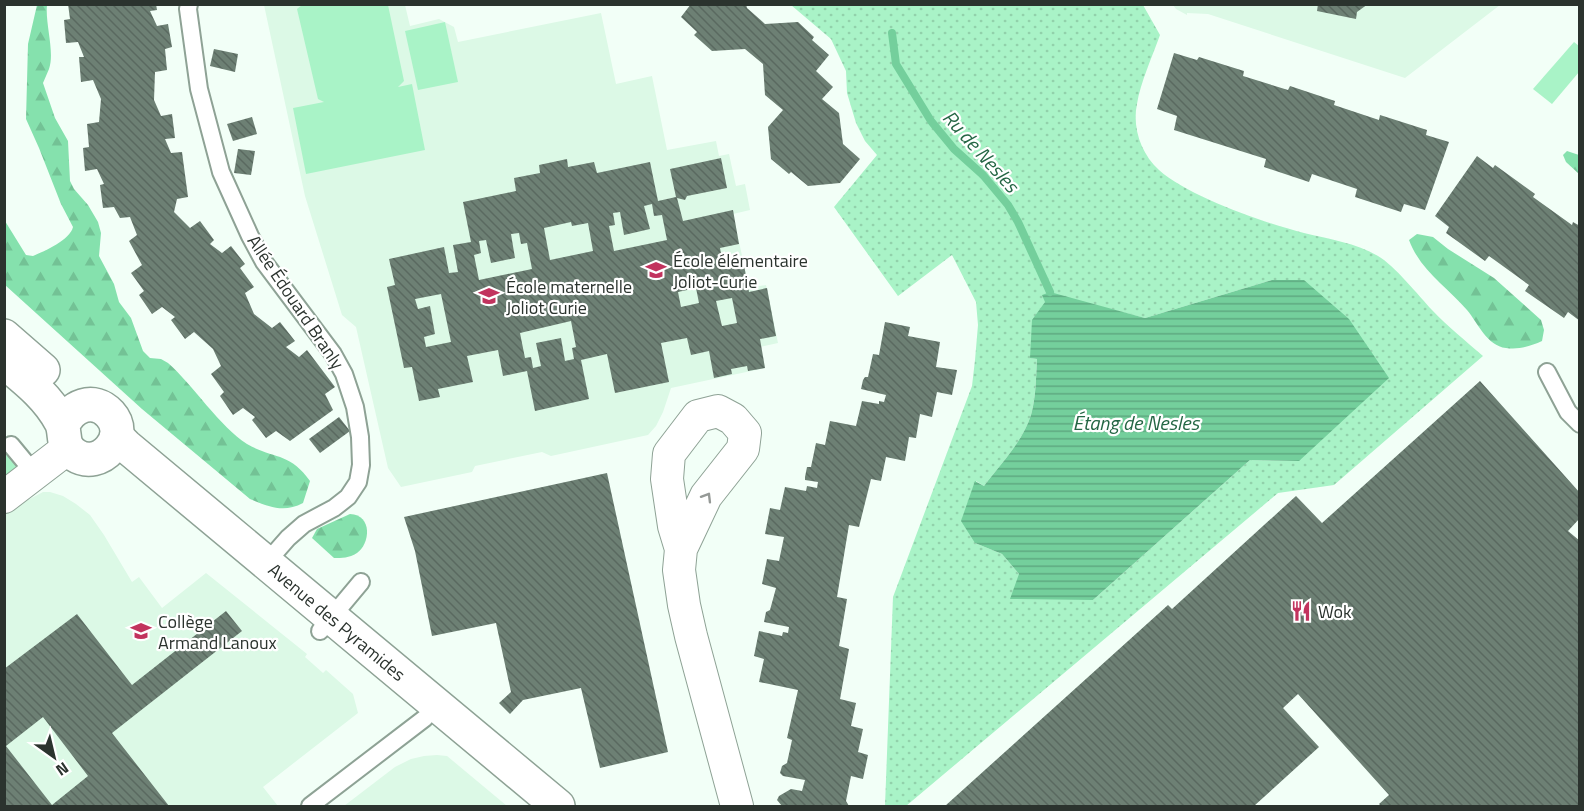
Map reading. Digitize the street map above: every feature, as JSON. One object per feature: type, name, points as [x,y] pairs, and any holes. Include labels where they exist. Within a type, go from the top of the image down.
[{"type":"main road","name":"Avenue des Pyramides","points":[[4,336],[65,389],[87,404],[104,408],[111,414],[115,422],[111,446],[113,458],[558,807]]},
{"type":"main road","points":[[4,362],[33,385],[47,400],[74,454],[90,459],[111,446]]},
{"type":"main road","points":[[65,437],[71,412],[87,404]]},
{"type":"main road","name":"Avenue des Pyramides","points":[[111,446],[126,446],[266,563],[425,718],[531,807]]},
{"type":"street","points":[[4,497],[35,474],[65,437]]},
{"type":"street","points":[[681,549],[679,570],[684,605],[737,807]]},
{"type":"lane","name":"Allée Édouard Branly","points":[[189,4],[199,89],[222,171],[250,236],[264,262],[333,354],[344,374],[355,407],[360,437],[361,465],[358,482],[348,497],[334,508],[304,524],[288,537],[266,563]]},
{"type":"lane","points":[[1547,372],[1568,412],[1580,424]]},
{"type":"lane","points":[[11,445],[35,474]]},
{"type":"lane","points":[[326,624],[361,582]]},
{"type":"lane","points":[[310,807],[425,718]]},
{"type":"shaded area","points":[[264,5],[405,5],[410,26],[439,19],[454,27],[458,42],[601,13],[616,84],[652,76],[667,150],[716,141],[719,156],[729,154],[736,186],[745,184],[750,210],[733,214],[749,288],[766,285],[778,343],[760,347],[765,368],[671,388],[663,412],[648,435],[551,456],[542,452],[475,466],[472,472],[401,487],[388,468],[356,327],[342,315],[305,196]]},
{"type":"shaded area","points":[[302,5],[388,5],[404,81],[398,87],[412,84],[425,150],[306,174],[293,108],[324,102],[318,99],[297,9]]},
{"type":"shaded area","points":[[791,5],[1143,5],[1160,35],[1141,87],[1136,113],[1139,140],[1153,164],[1172,180],[1189,190],[1228,208],[1288,229],[1352,245],[1378,256],[1399,273],[1444,322],[1483,356],[1334,485],[1278,493],[906,806],[885,806],[893,597],[972,386],[978,325],[976,302],[952,255],[898,296],[834,207],[877,155],[865,141],[856,123],[847,93],[846,71],[831,39]],"holes":[[[1272,280],[1299,461],[1250,460],[1093,600],[1019,574],[1002,554],[975,543],[976,481],[984,486],[1017,443],[1031,415],[1037,359],[1031,358],[1045,302],[1114,310],[1145,318]]]},
{"type":"shaded area","points":[[1173,5],[1500,5],[1405,78],[1208,14],[1187,13],[1187,15]]},
{"type":"shaded area","points":[[445,22],[458,82],[418,90],[405,31]]},
{"type":"shaded area","points":[[1574,42],[1579,46],[1579,72],[1552,104],[1533,89]]},
{"type":"shaded area","points":[[4,453],[20,469],[5,484]]},
{"type":"shaded area","name":"Collège Armand Lanoux","points":[[43,492],[63,496],[90,515],[132,582],[139,577],[162,608],[206,573],[307,654],[305,657],[323,673],[326,670],[353,694],[358,713],[263,787],[278,806],[5,806],[5,512]]},
{"type":"shaded area","points":[[437,755],[447,756],[507,806],[344,806],[395,767],[411,759]]},
{"type":"green space","points":[[37,5],[47,5],[51,62],[43,83],[55,118],[68,141],[70,181],[98,222],[101,233],[99,256],[114,284],[119,302],[131,318],[143,351],[150,358],[161,359],[168,363],[237,437],[256,449],[281,457],[303,472],[310,481],[303,503],[283,508],[250,499],[142,409],[5,285],[5,221],[26,255],[33,256],[62,241],[73,227],[61,204],[26,119],[28,44]]},
{"type":"green space","points":[[1567,151],[1579,155],[1579,174],[1566,162],[1563,155]]},
{"type":"green space","points":[[1417,234],[1433,237],[1494,278],[1541,320],[1544,330],[1542,341],[1529,346],[1506,348],[1488,339],[1467,310],[1420,260],[1409,240]]},
{"type":"green space","points":[[350,514],[363,519],[366,524],[365,543],[354,555],[334,558],[312,538],[317,529]]},
{"type":"water","name":"Étang de Nesles","points":[[1272,280],[1304,280],[1349,319],[1389,378],[1299,461],[1250,460],[1093,600],[1010,599],[1019,574],[1002,554],[975,543],[961,521],[975,481],[984,486],[1017,443],[1031,415],[1035,395],[1037,359],[1030,358],[1032,320],[1045,302],[1042,295],[1050,292],[1145,318]]},
{"type":"building","points":[[68,4],[156,4],[157,10],[150,11],[157,26],[168,24],[172,47],[165,49],[167,70],[155,72],[154,100],[161,116],[172,114],[175,138],[165,139],[171,153],[182,152],[188,197],[177,199],[174,212],[190,228],[200,221],[214,240],[210,244],[222,253],[231,246],[245,264],[240,268],[254,287],[245,293],[254,314],[272,328],[280,322],[295,341],[286,347],[299,357],[307,350],[335,387],[325,394],[333,410],[290,441],[276,431],[266,438],[252,420],[255,417],[243,408],[233,415],[220,396],[224,392],[211,374],[221,366],[213,349],[194,332],[185,339],[171,320],[175,317],[162,307],[152,314],[139,295],[144,291],[131,273],[142,265],[129,241],[137,235],[130,217],[120,218],[114,207],[103,208],[100,185],[104,184],[97,169],[85,171],[83,148],[89,147],[87,124],[99,122],[101,99],[93,80],[81,82],[79,57],[84,57],[78,42],[66,43],[64,20],[70,19]]},
{"type":"building","points":[[691,4],[746,4],[747,8],[765,24],[798,22],[814,37],[812,40],[829,55],[816,71],[833,87],[822,99],[839,113],[843,144],[860,159],[840,183],[808,186],[771,159],[768,127],[783,110],[765,95],[763,64],[745,49],[712,51],[694,35],[697,32],[681,17]]},
{"type":"building","points":[[1318,4],[1368,4],[1357,12],[1356,19],[1317,11]]},
{"type":"building","points":[[214,49],[238,54],[235,72],[210,66]]},
{"type":"building","points":[[1174,53],[1197,60],[1199,57],[1244,71],[1243,76],[1288,90],[1290,86],[1335,101],[1334,105],[1379,120],[1380,115],[1427,130],[1426,135],[1449,142],[1425,210],[1404,204],[1401,212],[1355,197],[1357,189],[1312,174],[1309,182],[1264,167],[1266,159],[1174,130],[1177,116],[1157,109]]},
{"type":"building","points":[[252,117],[257,134],[233,141],[227,124]]},
{"type":"building","points":[[238,149],[255,151],[251,175],[234,173]]},
{"type":"building","points":[[1477,156],[1493,168],[1495,165],[1535,194],[1533,197],[1572,225],[1573,222],[1580,226],[1580,321],[1568,312],[1564,318],[1525,291],[1529,285],[1489,256],[1485,261],[1446,233],[1449,227],[1435,216]]},
{"type":"building","points":[[721,158],[727,188],[687,196],[685,200],[677,198],[683,221],[733,210],[739,244],[720,248],[724,269],[744,265],[749,292],[767,288],[776,336],[760,339],[765,368],[748,371],[747,366],[731,369],[732,374],[714,378],[709,351],[691,355],[687,338],[661,343],[669,382],[615,393],[607,354],[581,360],[589,399],[535,411],[527,371],[503,376],[498,350],[467,356],[473,382],[438,389],[440,397],[419,401],[412,367],[404,368],[387,287],[395,285],[389,259],[444,247],[449,273],[458,272],[453,245],[471,242],[463,202],[516,191],[514,178],[540,173],[539,165],[567,159],[568,167],[594,162],[597,173],[650,162],[658,201],[676,197],[670,169]],"holes":[[[652,204],[654,216],[662,215],[667,240],[614,251],[609,226],[615,225],[613,213],[620,212],[624,235],[650,229],[644,206]],[[571,222],[572,226],[588,223],[593,251],[550,260],[544,228]],[[519,233],[521,244],[527,243],[532,269],[479,280],[474,255],[481,253],[479,241],[486,240],[491,263],[515,258],[511,234]],[[696,288],[699,303],[681,307],[678,292]],[[441,294],[451,342],[426,347],[424,337],[435,334],[430,306],[418,309],[415,299]],[[732,298],[737,323],[722,326],[716,301]],[[571,321],[576,347],[572,348],[574,359],[565,361],[561,338],[536,343],[541,366],[533,368],[531,357],[525,358],[520,333]]]},
{"type":"building","points":[[885,322],[910,327],[908,336],[940,342],[936,367],[957,370],[952,395],[937,392],[932,417],[920,414],[916,438],[909,437],[905,461],[886,457],[881,481],[871,479],[859,527],[849,525],[837,597],[847,599],[839,646],[849,649],[840,699],[856,703],[851,726],[863,729],[858,752],[868,755],[863,779],[851,776],[846,801],[849,806],[782,806],[777,800],[779,796],[791,789],[802,791],[805,780],[783,776],[780,773],[782,766],[787,763],[792,740],[787,738],[798,690],[759,682],[764,659],[754,656],[759,631],[782,636],[783,632],[788,633],[789,627],[764,622],[776,588],[762,584],[767,559],[779,561],[784,537],[765,534],[770,508],[780,510],[785,487],[806,491],[807,486],[817,488],[818,482],[805,480],[805,477],[807,467],[811,467],[816,443],[825,445],[830,421],[856,426],[862,401],[879,404],[879,401],[884,402],[886,395],[861,389],[863,380],[868,377],[873,354],[879,355]]},
{"type":"building","points":[[1480,381],[1580,493],[1580,518],[1568,531],[1580,541],[1580,806],[1381,806],[1379,804],[1389,795],[1298,694],[1283,708],[1319,747],[1254,806],[945,806],[1168,605],[1172,609],[1296,496],[1322,523]]},
{"type":"building","points":[[339,417],[350,431],[320,453],[309,439]]},
{"type":"building","points":[[607,473],[668,752],[600,768],[581,688],[523,700],[510,714],[499,703],[511,692],[496,623],[432,636],[415,551],[404,517]]},
{"type":"building","points":[[226,611],[242,631],[112,733],[169,806],[4,806],[4,669],[77,614],[132,685]],"holes":[[[43,717],[88,776],[52,805],[6,746]]]},
{"type":"waterway","name":"Ru de Nesles","points":[[892,33],[896,64],[931,121],[954,149],[983,175],[1008,205],[1050,292]]},
{"type":"place","name":"École élémentaire Joliot-Curie","points":[[656,270]]},
{"type":"place","name":"École maternelle Joliot Curie","points":[[489,296]]},
{"type":"place","name":"Wok","points":[[1301,611]]},
{"type":"place","name":"Collège Armand Lanoux","points":[[141,631]]}]
